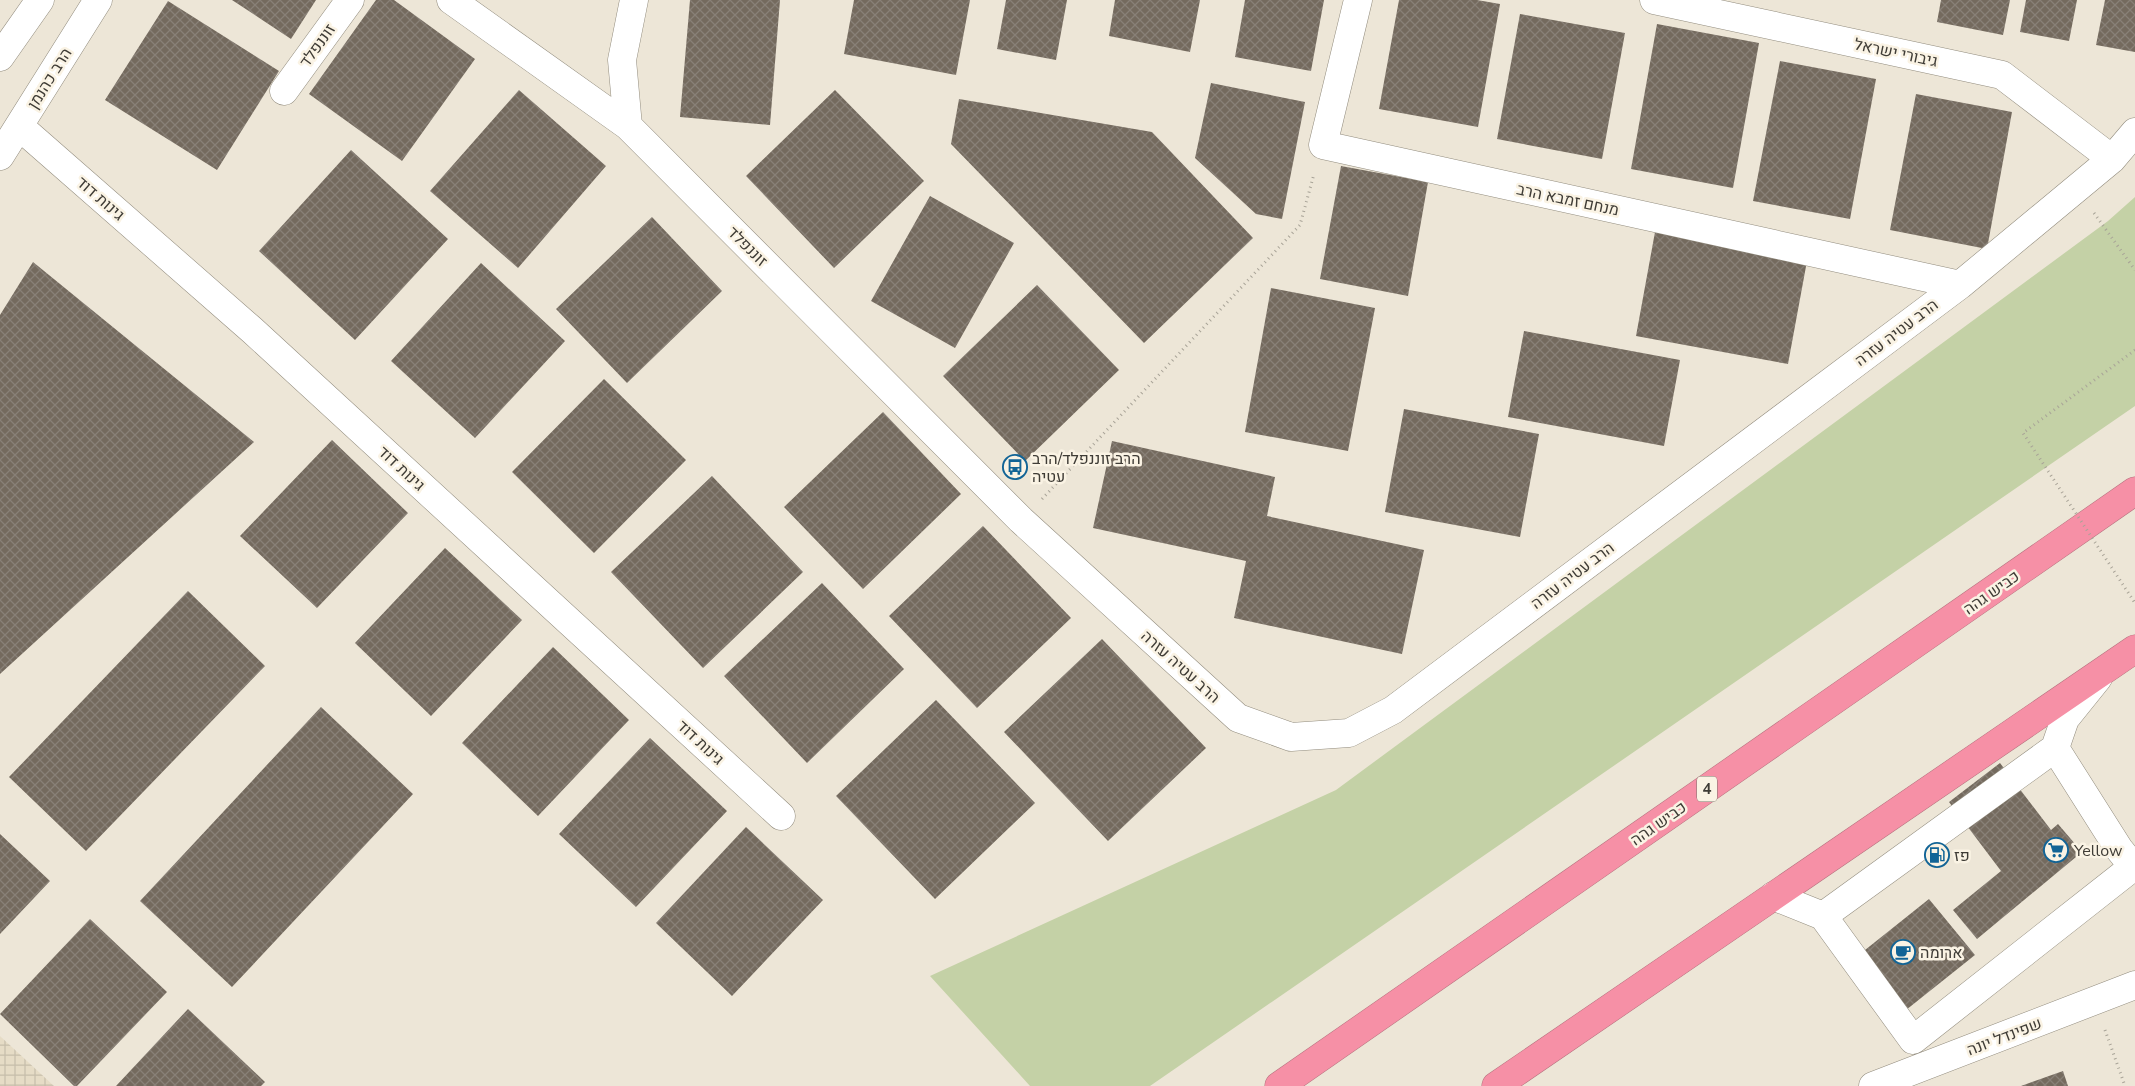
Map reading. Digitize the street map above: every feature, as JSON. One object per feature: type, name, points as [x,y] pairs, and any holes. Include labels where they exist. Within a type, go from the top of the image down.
[{"type":"highway","name":"כביש גהה","points":[[1279,1086],[2135,491]]},
{"type":"highway","points":[[1496,1086],[2135,649]]},
{"type":"street","points":[[0,57],[40,0]]},
{"type":"street","name":"הרב כהנמן","points":[[0,156],[98,0]]},
{"type":"street","name":"זוננפלד","points":[[284,91],[350,0]]},
{"type":"street","name":"זוננפלד","points":[[451,0],[628,126],[1021,520]]},
{"type":"street","points":[[628,126],[622,60],[634,0]]},
{"type":"street","points":[[1323,145],[1358,0]]},
{"type":"street","name":"גיבורי ישראל","points":[[1654,0],[2002,75],[2112,159]]},
{"type":"street","name":"גינות דוד","points":[[19,126],[252,330],[781,816]]},
{"type":"street","name":"הרב עטיה עזרה","points":[[1021,520],[1238,718],[1292,737],[1349,733],[1393,710],[1960,284],[2112,159],[2135,132]]},
{"type":"street","name":"מנחם זמבא הרב","points":[[1323,145],[1960,284]]},
{"type":"street","points":[[1822,916],[2055,748],[2065,719],[2104,670]]},
{"type":"street","points":[[1774,896],[1822,916],[1913,1040],[2134,868],[2119,850],[2055,748]]},
{"type":"street","name":"שפינדל יונה","points":[[1873,1086],[2135,986]]},
{"type":"path","points":[[1021,520],[1300,225],[1323,145]]},
{"type":"path","points":[[2075,189],[2135,270]]},
{"type":"path","points":[[2135,350],[2023,433],[2135,603]]},
{"type":"path","points":[[2094,1001],[2125,1086]]},
{"type":"shaded area","points":[[0,1036],[54,1086],[0,1086]]},
{"type":"green space","points":[[2135,197],[2135,406],[1150,1086],[1030,1086],[930,976],[1336,790],[2108,221]]},
{"type":"building","points":[[232,0],[316,0],[291,39]]},
{"type":"building","points":[[376,0],[394,0],[475,59],[402,161],[309,94]]},
{"type":"building","points":[[690,0],[780,0],[770,125],[680,117]]},
{"type":"building","points":[[854,0],[970,0],[956,75],[844,54]]},
{"type":"building","points":[[1006,0],[1067,0],[1056,60],[997,49]]},
{"type":"building","points":[[1115,0],[1200,0],[1190,52],[1109,36]]},
{"type":"building","points":[[1245,0],[1324,0],[1311,71],[1235,57]]},
{"type":"building","points":[[1399,0],[1477,0],[1500,4],[1478,127],[1379,109]]},
{"type":"building","points":[[1941,0],[2010,0],[2003,35],[1937,22]]},
{"type":"building","points":[[2026,0],[2077,0],[2069,41],[2020,32]]},
{"type":"building","points":[[2105,0],[2135,0],[2135,52],[2096,45]]},
{"type":"building","points":[[168,1],[279,71],[217,170],[105,100]]},
{"type":"building","points":[[1520,14],[1625,33],[1602,159],[1497,139]]},
{"type":"building","points":[[1657,24],[1759,43],[1733,188],[1631,169]]},
{"type":"building","points":[[1780,61],[1876,79],[1850,219],[1753,201]]},
{"type":"building","points":[[1211,83],[1305,102],[1282,219],[1256,214],[1195,158]]},
{"type":"building","points":[[519,90],[606,166],[518,268],[430,191]]},
{"type":"building","points":[[835,90],[924,181],[834,268],[746,176]]},
{"type":"building","points":[[1916,94],[2012,112],[1987,249],[1890,230]]},
{"type":"building","points":[[959,99],[1152,132],[1253,238],[1144,343],[951,144]]},
{"type":"building","points":[[351,150],[448,239],[355,340],[259,251]]},
{"type":"building","points":[[1341,166],[1428,182],[1408,296],[1320,279]]},
{"type":"building","points":[[930,196],[1014,243],[955,348],[871,301]]},
{"type":"building","points":[[652,217],[722,291],[627,383],[556,309]]},
{"type":"building","points":[[1655,232],[1807,261],[1788,364],[1636,336]]},
{"type":"building","points":[[33,262],[254,442],[0,674],[0,315]]},
{"type":"building","points":[[481,263],[565,341],[475,438],[391,361]]},
{"type":"building","points":[[1037,285],[1119,370],[1025,461],[943,376]]},
{"type":"building","points":[[1271,288],[1375,308],[1348,451],[1245,432]]},
{"type":"building","points":[[1524,331],[1680,360],[1664,446],[1508,417]]},
{"type":"building","points":[[604,379],[686,460],[594,553],[512,472]]},
{"type":"building","points":[[1404,409],[1539,434],[1520,537],[1385,512]]},
{"type":"building","points":[[883,412],[961,494],[863,589],[784,507]]},
{"type":"building","points":[[332,440],[408,513],[317,608],[240,536]]},
{"type":"building","points":[[1112,441],[1275,477],[1267,516],[1424,550],[1402,654],[1234,618],[1246,561],[1093,528]]},
{"type":"building","points":[[712,476],[803,572],[703,668],[611,572]]},
{"type":"building","points":[[983,526],[1071,618],[977,708],[889,616]]},
{"type":"building","points":[[445,548],[522,620],[431,716],[355,643]]},
{"type":"building","points":[[822,583],[904,669],[807,763],[724,676]]},
{"type":"building","points":[[188,591],[265,666],[86,851],[9,777]]},
{"type":"building","points":[[1102,639],[1206,748],[1108,841],[1004,732]]},
{"type":"building","points":[[553,647],[629,720],[538,816],[462,743]]},
{"type":"building","points":[[936,700],[1035,803],[935,899],[836,796]]},
{"type":"building","points":[[321,707],[413,794],[232,987],[140,901]]},
{"type":"building","points":[[650,738],[727,811],[636,907],[559,834]]},
{"type":"building","points":[[2000,763],[2051,830],[2058,824],[2082,852],[1977,939],[1953,910],[2001,871],[1949,802]]},
{"type":"building","points":[[746,827],[823,900],[732,996],[656,923]]},
{"type":"building","points":[[0,834],[50,881],[0,934]]},
{"type":"building","points":[[1929,899],[1975,955],[1906,1010],[1860,954]]},
{"type":"building","points":[[90,919],[167,992],[77,1086],[74,1086],[0,1014]]},
{"type":"building","points":[[188,1009],[265,1082],[261,1086],[116,1086]]},
{"type":"building","points":[[2063,1071],[2068,1086],[2021,1086]]},
{"type":"place","name":"הרב זוננפלד/הרב עטיה","points":[[1015,467]]},
{"type":"place","name":"Yellow","points":[[2056,850]]},
{"type":"place","name":"פז","points":[[1937,855]]},
{"type":"place","name":"ארומה","points":[[1903,952]]}]
